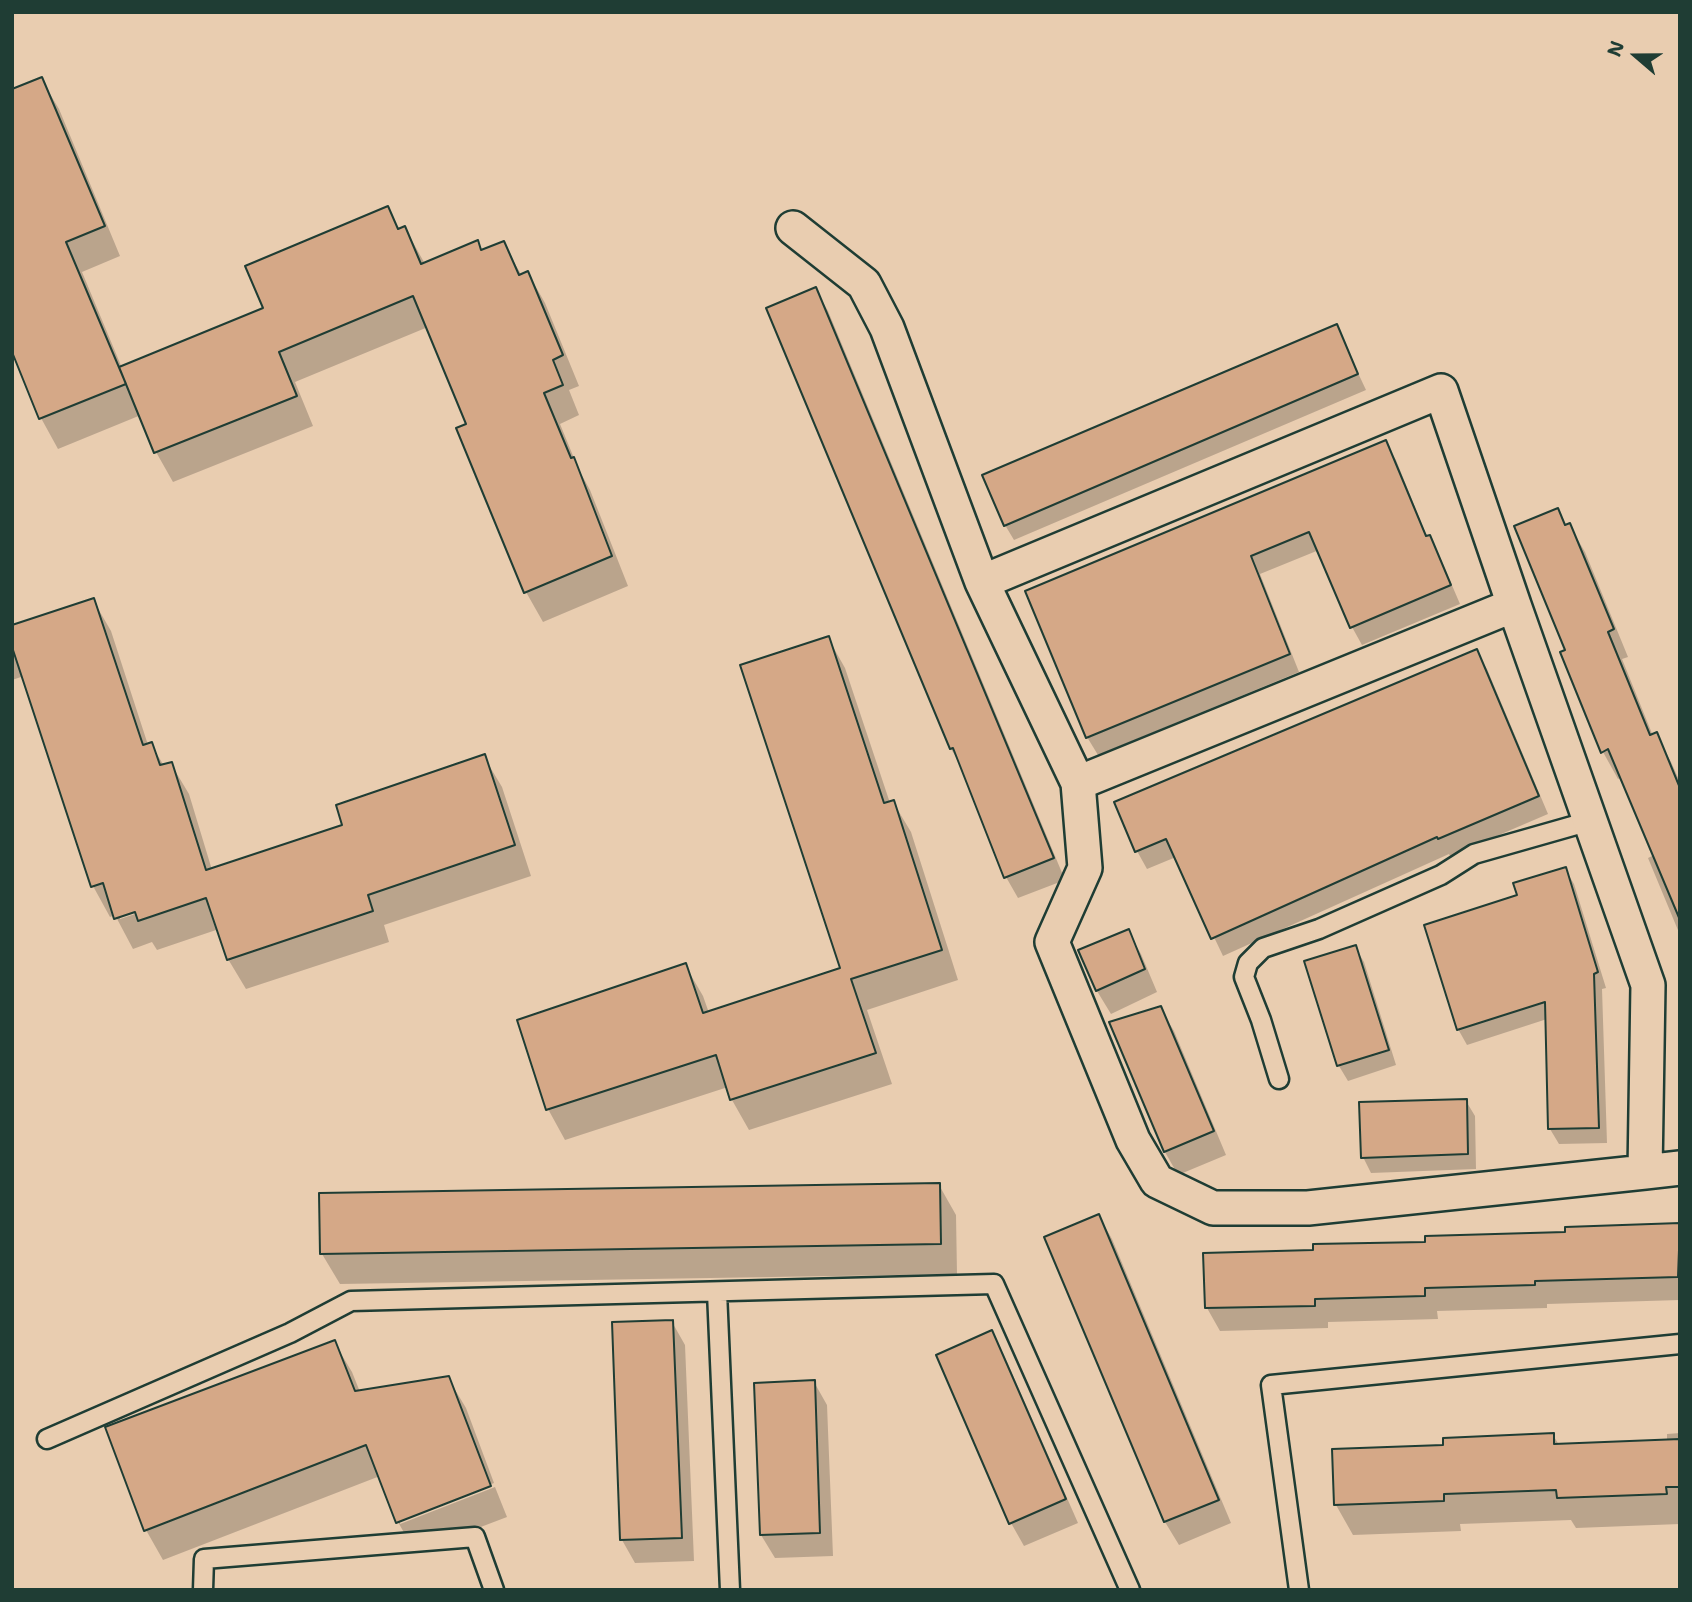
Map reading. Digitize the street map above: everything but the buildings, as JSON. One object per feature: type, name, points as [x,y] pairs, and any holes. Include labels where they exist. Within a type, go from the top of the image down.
[{"type":"street","points":[[793,228],[864,284],[887,328],[982,582],[1078,783],[1085,868],[1052,942],[1133,1140],[1157,1181],[1213,1209],[1308,1208],[1680,1168]]},
{"type":"street","points":[[982,582],[1441,391],[1648,985],[1645,1172]]},
{"type":"street","points":[[1078,783],[1514,605]]},
{"type":"lane","points":[[1279,1079],[1244,976],[1248,963],[1263,948],[1319,929],[1441,875],[1474,854],[1591,821]]},
{"type":"lane","points":[[47,1439],[290,1333],[351,1301],[994,1284],[1130,1590]]},
{"type":"lane","points":[[717,1292],[730,1590]]},
{"type":"lane","points":[[1299,1590],[1271,1385],[1680,1344]]},
{"type":"lane","points":[[203,1590],[204,1559],[475,1536],[494,1590]]}]
